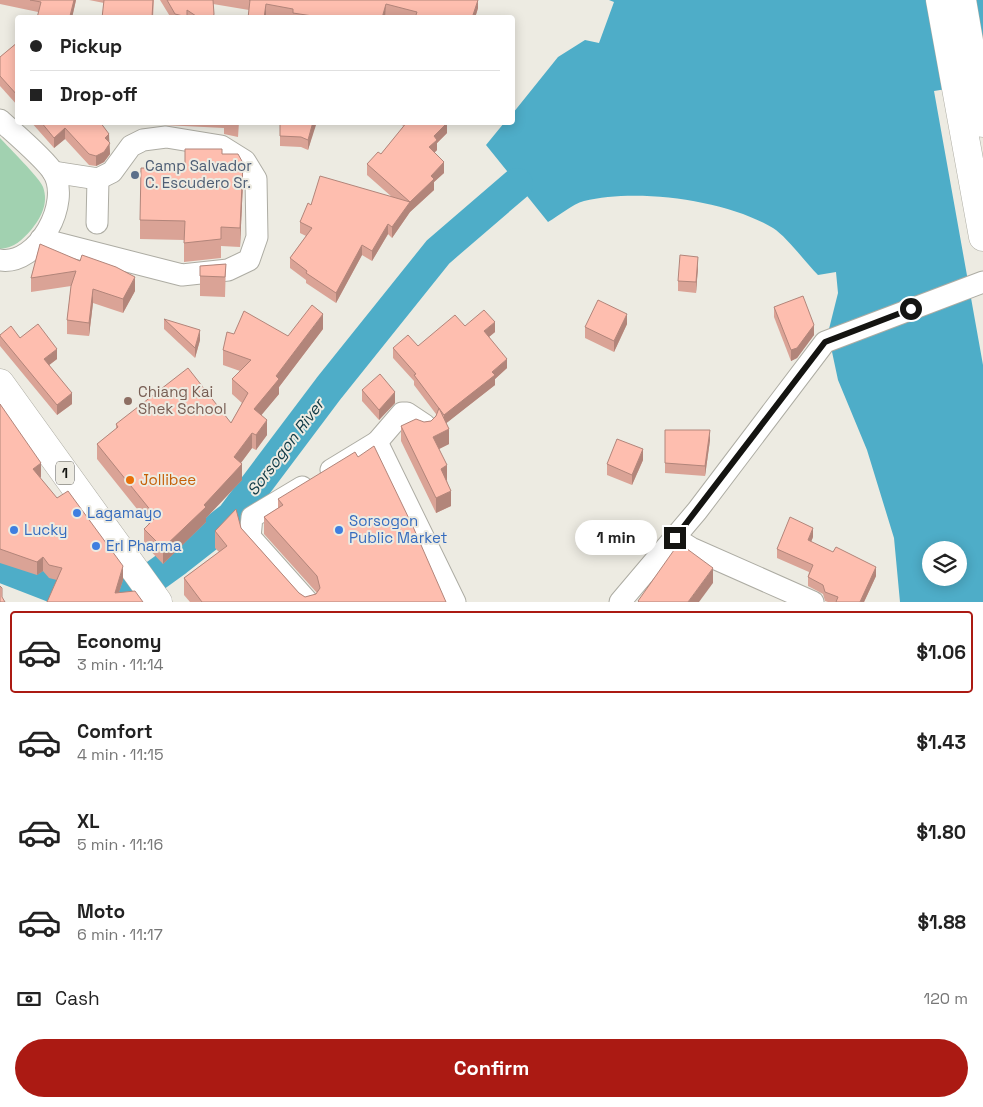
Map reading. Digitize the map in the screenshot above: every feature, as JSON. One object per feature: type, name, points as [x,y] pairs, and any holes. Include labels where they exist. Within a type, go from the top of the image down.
[{"type":"main road","points":[[940,0],[967,94],[983,123]]},
{"type":"main road","points":[[962,0],[967,94],[983,237]]},
{"type":"main road","name":"1","points":[[0,383],[158,602]]},
{"type":"street","points":[[0,120],[53,172],[59,192],[55,214],[41,239],[22,256],[0,260]]},
{"type":"street","points":[[41,239],[182,275],[228,270],[249,260],[257,237],[256,179],[245,161],[221,146],[166,130],[131,146],[112,172],[98,179],[53,172]]},
{"type":"street","points":[[97,223],[98,179]]},
{"type":"street","points":[[620,602],[675,538],[825,342],[981,282]]},
{"type":"street","points":[[308,602],[250,537],[252,517],[377,442],[402,413],[407,413],[425,425]]},
{"type":"street","points":[[377,442],[455,602]]},
{"type":"street","points":[[675,538],[691,548],[714,556],[813,602]]},
{"type":"green space","points":[[0,138],[41,183],[45,199],[41,215],[31,230],[17,243],[0,249]]},
{"type":"water","points":[[609,0],[983,0],[983,83],[934,91],[983,365],[983,602],[900,602],[894,538],[867,450],[838,380],[828,333],[838,293],[836,272],[818,275],[778,232],[754,218],[731,210],[681,199],[655,196],[606,197],[579,203],[548,222],[486,145],[502,125],[515,125],[515,111],[558,57],[585,40],[599,43],[614,2]]},
{"type":"building","points":[[30,0],[74,0],[70,15],[38,15],[41,2]]},
{"type":"building","points":[[104,0],[153,0],[152,15],[102,15]]},
{"type":"building","points":[[167,0],[213,0],[214,15],[194,15],[187,10],[187,15],[175,14]]},
{"type":"building","points":[[250,0],[478,0],[473,15],[416,15],[417,12],[386,4],[383,15],[306,15],[293,13],[293,9],[266,4],[264,15],[248,15]]},
{"type":"building","points":[[15,44],[15,93],[0,76],[0,57]]},
{"type":"building","points":[[43,125],[102,125],[109,134],[105,138],[110,143],[104,152],[96,156],[89,154],[65,128],[54,138]]},
{"type":"building","points":[[280,125],[312,125],[308,140],[301,137],[280,136]]},
{"type":"building","points":[[405,125],[445,125],[434,136],[437,140],[429,147],[444,162],[431,176],[434,179],[410,202],[367,164],[378,152],[381,154]]},
{"type":"building","points":[[185,149],[222,149],[222,154],[238,154],[243,163],[240,228],[221,227],[221,239],[184,243],[185,221],[140,220],[141,168],[185,169]]},
{"type":"building","points":[[320,176],[410,202],[392,227],[388,224],[372,251],[362,245],[336,293],[306,273],[307,271],[290,258],[312,228],[300,222],[308,203],[311,205]]},
{"type":"building","points":[[40,244],[80,261],[82,255],[116,267],[135,277],[123,299],[93,289],[89,323],[67,320],[71,286],[76,271],[31,278]]},
{"type":"building","points":[[680,255],[698,257],[696,282],[678,281]]},
{"type":"building","points":[[226,264],[225,277],[200,276],[200,266]]},
{"type":"building","points":[[803,296],[814,325],[797,348],[791,350],[774,307]]},
{"type":"building","points":[[598,300],[627,314],[614,341],[585,327]]},
{"type":"building","points":[[312,305],[323,314],[276,376],[279,379],[254,409],[267,420],[256,435],[252,433],[234,457],[242,464],[204,505],[206,507],[163,548],[144,529],[156,517],[97,444],[118,427],[116,424],[188,368],[231,423],[248,393],[232,379],[251,360],[223,350],[227,332],[234,334],[244,311],[288,336]]},
{"type":"building","points":[[484,310],[495,322],[484,331],[507,359],[492,372],[495,375],[444,415],[414,375],[416,374],[393,348],[408,335],[418,346],[455,315],[465,326]]},
{"type":"building","points":[[164,319],[200,330],[195,348]]},
{"type":"building","points":[[38,324],[57,349],[44,359],[72,393],[57,405],[0,336],[11,326],[20,338]]},
{"type":"building","points":[[380,374],[395,392],[379,410],[362,390]]},
{"type":"building","points":[[0,404],[41,463],[33,469],[57,498],[68,491],[123,566],[115,593],[135,591],[143,602],[47,602],[62,568],[49,565],[43,557],[37,562],[0,549]]},
{"type":"building","points":[[439,408],[449,429],[433,437],[447,465],[441,469],[451,491],[436,498],[401,426],[416,419],[424,422],[431,421],[436,416]]},
{"type":"building","points":[[665,430],[710,430],[705,466],[665,463]]},
{"type":"building","points":[[617,439],[643,449],[632,475],[607,464]]},
{"type":"building","name":"Sorsogon Public Market","points":[[374,446],[414,529],[446,602],[202,602],[184,578],[227,546],[215,531],[236,509],[241,528],[299,593],[305,597],[316,594],[320,588],[317,576],[264,517],[283,505],[278,499],[355,452],[358,457]]},
{"type":"building","points":[[790,517],[813,528],[808,540],[833,552],[836,547],[876,567],[860,602],[836,602],[838,597],[825,592],[823,585],[808,577],[813,565],[777,549]]},
{"type":"building","points":[[679,543],[713,568],[688,602],[639,602],[638,601]]},
{"type":"building","points":[[0,586],[2,588],[2,597],[5,602],[0,602]]},
{"type":"waterway","name":"Sorsogon River","points":[[0,566],[72,594],[99,598],[130,594],[177,560],[232,517],[329,388],[438,252],[517,184]]},
{"type":"place","name":"Camp Salvador C. Escudero Sr.","points":[[135,175]]},
{"type":"place","name":"Chiang Kai Shek School","points":[[128,401]]},
{"type":"place","name":"Jollibee","points":[[130,480]]},
{"type":"place","name":"Lagamayo","points":[[77,513]]},
{"type":"place","name":"Lucky","points":[[14,530]]},
{"type":"place","name":"Sorsogon Public Market","points":[[339,530]]},
{"type":"place","name":"Erl Pharma","points":[[96,546]]},
{"type":"route","points":[[675,538],[825,342],[911,309]]}]
